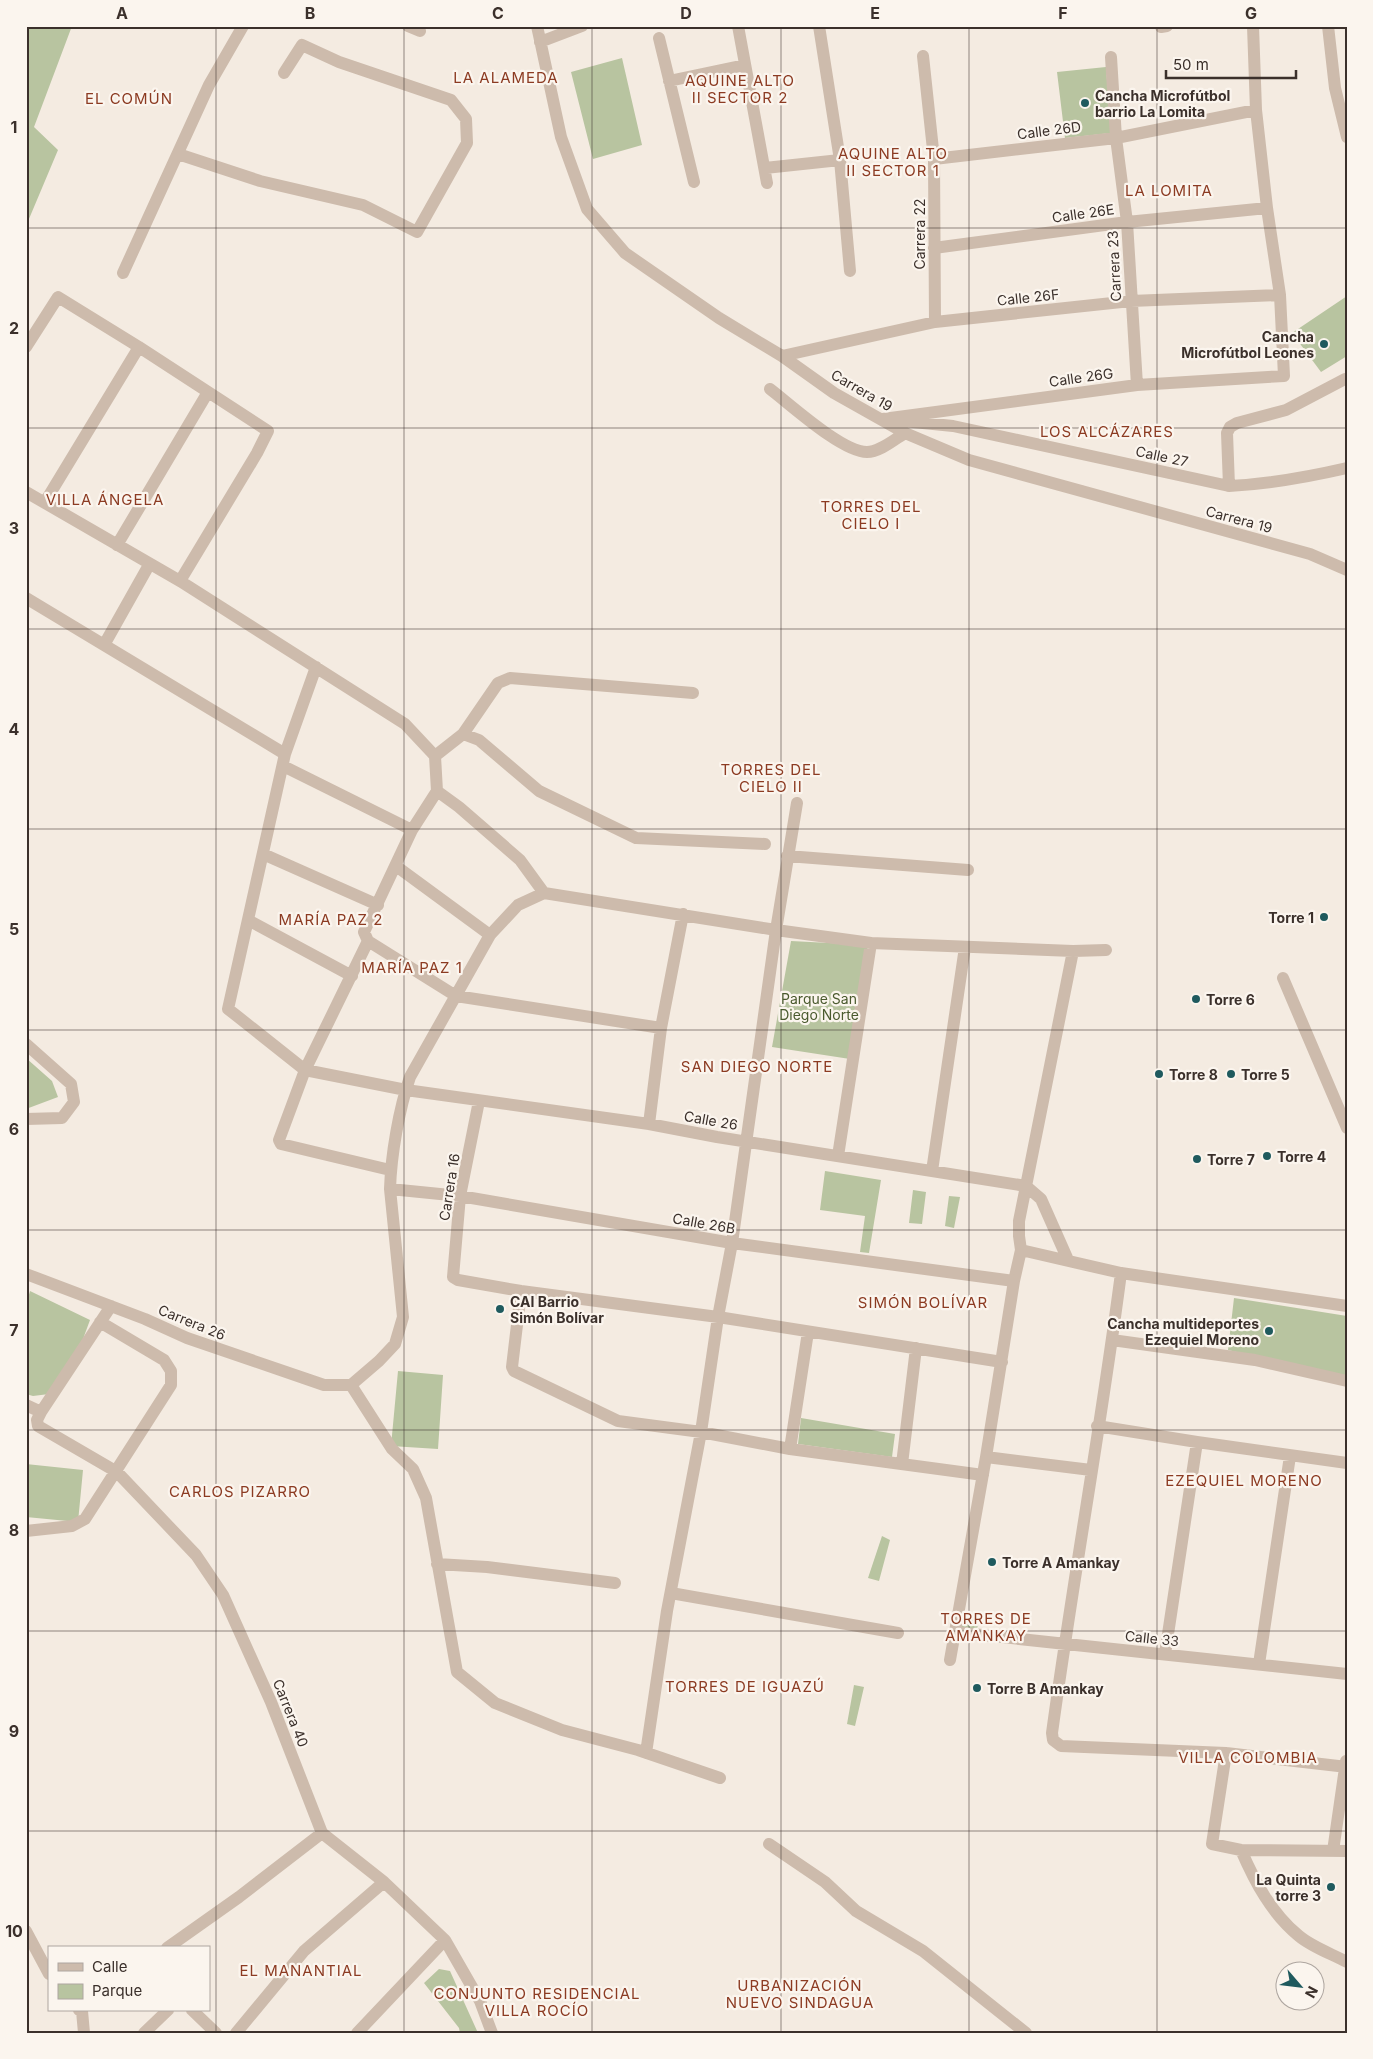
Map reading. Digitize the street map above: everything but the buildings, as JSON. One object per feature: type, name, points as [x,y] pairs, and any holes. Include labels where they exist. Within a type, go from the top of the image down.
[{"type":"street","points":[[123,273],[209,86],[243,26]]},
{"type":"street","name":"Carrera 19","points":[[537,26],[561,137],[587,209],[625,253],[719,318],[782,356],[834,393],[905,433],[969,460],[1310,554],[1347,570]]},
{"type":"street","points":[[540,42],[582,26]]},
{"type":"street","points":[[738,26],[767,183]]},
{"type":"street","points":[[819,26],[840,160],[850,271]]},
{"type":"street","points":[[1161,27],[1167,26]]},
{"type":"street","points":[[1253,26],[1256,110],[1267,208],[1280,295]]},
{"type":"street","points":[[1328,26],[1335,88],[1347,137]]},
{"type":"street","points":[[659,38],[694,182]]},
{"type":"street","points":[[178,154],[260,181],[363,205],[416,232],[467,143],[466,119],[451,100],[339,62],[302,45],[284,73]]},
{"type":"street","name":"Carrera 22","points":[[924,56],[934,159],[935,322]]},
{"type":"street","name":"Carrera 23","points":[[1111,57],[1116,138],[1127,222],[1137,385]]},
{"type":"street","points":[[669,81],[745,65]]},
{"type":"street","name":"Calle 26D","points":[[934,159],[1116,138],[1256,110]]},
{"type":"street","points":[[764,168],[840,160]]},
{"type":"street","name":"Calle 26E","points":[[934,248],[1127,222],[1267,208]]},
{"type":"street","name":"Calle 26F","points":[[782,356],[935,322],[1131,301],[1280,295]]},
{"type":"street","name":"Calle 26G","points":[[883,419],[1137,385],[1284,376],[1280,295]]},
{"type":"street","points":[[26,347],[58,297],[268,431],[257,453],[180,581]]},
{"type":"street","points":[[45,502],[139,347]]},
{"type":"street","points":[[1229,486],[1227,434],[1230,426],[1286,410],[1345,379]]},
{"type":"street","points":[[770,389],[843,445],[858,451],[869,452],[883,447],[905,433]]},
{"type":"street","points":[[116,545],[208,392]]},
{"type":"street","name":"Calle 27","points":[[883,419],[953,426],[1229,486],[1290,479],[1347,468]]},
{"type":"street","points":[[26,492],[149,565],[180,581],[316,666],[405,724],[435,756],[437,791],[412,830],[378,906],[364,932],[368,941],[456,996],[660,1028]]},
{"type":"street","points":[[104,645],[149,565]]},
{"type":"street","points":[[26,598],[104,645],[284,760],[412,830]]},
{"type":"street","points":[[306,1070],[228,1009],[284,760],[316,666]]},
{"type":"street","points":[[435,756],[463,734],[498,683],[510,678],[693,693]]},
{"type":"street","points":[[463,734],[479,740],[539,791],[636,838],[765,844]]},
{"type":"street","points":[[437,791],[459,807],[520,860],[544,892]]},
{"type":"street","points":[[646,1753],[667,1610],[701,1432],[718,1317],[732,1243],[776,930],[797,803]]},
{"type":"street","points":[[263,854],[378,906]]},
{"type":"street","points":[[787,856],[968,870]]},
{"type":"street","points":[[396,866],[490,935]]},
{"type":"street","points":[[720,1778],[646,1753],[562,1730],[495,1703],[457,1672],[426,1498],[413,1469],[392,1449],[350,1385],[379,1361],[395,1344],[404,1317],[390,1189],[390,1170],[410,1077],[490,935],[518,905],[544,892],[776,930],[871,942],[1073,951],[1106,950]]},
{"type":"street","points":[[649,1124],[660,1028],[682,914]]},
{"type":"street","points":[[248,920],[352,976]]},
{"type":"street","points":[[368,941],[306,1070],[279,1140],[280,1144],[390,1170]]},
{"type":"street","points":[[838,1156],[871,942]]},
{"type":"street","points":[[932,1171],[965,946]]},
{"type":"street","points":[[950,1660],[983,1475],[1014,1281],[1021,1250],[1019,1221],[1073,951]]},
{"type":"street","points":[[1283,978],[1347,1128]]},
{"type":"street","points":[[26,1044],[71,1084],[74,1102],[62,1118],[26,1119]]},
{"type":"street","name":"Calle 26","points":[[306,1070],[406,1090],[649,1124],[1026,1186]]},
{"type":"street","name":"Carrera 16","points":[[479,1101],[460,1196],[453,1277],[458,1280],[521,1291]]},
{"type":"street","points":[[1026,1186],[1041,1200],[1068,1260]]},
{"type":"street","name":"Calle 26B","points":[[390,1189],[460,1196],[732,1243],[1014,1281]]},
{"type":"street","points":[[1021,1250],[1120,1273],[1347,1306]]},
{"type":"street","points":[[1120,1273],[1112,1340],[1064,1644],[1052,1733],[1053,1740],[1061,1746],[1226,1753],[1346,1764],[1333,1851]]},
{"type":"street","name":"Carrera 26","points":[[26,1275],[110,1306],[187,1338],[324,1385],[350,1385]]},
{"type":"street","points":[[983,1475],[790,1449],[701,1432],[618,1421],[516,1374],[512,1367],[521,1291],[718,1317],[1002,1362]]},
{"type":"street","points":[[26,1405],[41,1412],[110,1306]]},
{"type":"street","points":[[26,1531],[72,1526],[85,1519],[117,1472],[171,1385],[171,1371],[164,1360],[100,1322]]},
{"type":"street","points":[[790,1449],[808,1332]]},
{"type":"street","points":[[1112,1340],[1255,1360],[1347,1380]]},
{"type":"street","points":[[902,1464],[916,1348]]},
{"type":"street","name":"Carrera 40","points":[[41,1412],[37,1420],[38,1426],[117,1472],[196,1555],[223,1595],[270,1702],[322,1833]]},
{"type":"street","points":[[1097,1426],[1347,1463]]},
{"type":"street","points":[[1165,1654],[1197,1442]]},
{"type":"street","points":[[986,1456],[1091,1470]]},
{"type":"street","points":[[1259,1664],[1290,1456]]},
{"type":"street","points":[[437,1564],[486,1567],[615,1584]]},
{"type":"street","points":[[671,1593],[898,1633]]},
{"type":"street","name":"Calle 33","points":[[954,1632],[1347,1674]]},
{"type":"street","points":[[1226,1753],[1211,1840],[1212,1844],[1241,1850],[1347,1851]]},
{"type":"street","points":[[170,1946],[322,1833],[384,1882],[445,1940],[480,2001],[492,2033]]},
{"type":"street","points":[[769,1844],[825,1882],[856,1910],[922,1951],[1026,2033]]},
{"type":"street","points":[[1241,1850],[1254,1880],[1272,1907],[1300,1936],[1347,1962]]},
{"type":"street","points":[[236,2033],[304,1951],[384,1882]]},
{"type":"street","points":[[26,1931],[48,1972]]},
{"type":"street","points":[[357,2033],[445,1940]]},
{"type":"street","points":[[81,2012],[84,2033]]},
{"type":"street","points":[[144,2033],[166,2012]]},
{"type":"street","points":[[194,2012],[216,2033]]},
{"type":"green space","points":[[26,26],[72,26],[34,127],[58,150],[26,226]]},
{"type":"green space","points":[[622,58],[642,145],[593,159],[571,72]]},
{"type":"green space","name":"Cancha Microfútbol barrio La Lomita","points":[[1106,67],[1111,133],[1065,138],[1057,72]]},
{"type":"green space","name":"Cancha Microfútbol Leones","points":[[1347,296],[1347,356],[1321,372],[1292,333]]},
{"type":"green space","name":"Parque San Diego Norte","points":[[791,941],[868,945],[850,1059],[772,1047]]},
{"type":"green space","points":[[26,1058],[52,1081],[58,1097],[26,1109]]},
{"type":"green space","points":[[825,1171],[881,1180],[869,1253],[860,1252],[865,1216],[820,1210]]},
{"type":"green space","points":[[913,1190],[926,1192],[922,1224],[909,1223]]},
{"type":"green space","points":[[949,1196],[960,1197],[954,1228],[945,1226]]},
{"type":"green space","points":[[30,1291],[90,1320],[83,1339],[49,1394],[33,1396],[26,1394],[26,1305]]},
{"type":"green space","points":[[1234,1298],[1347,1316],[1347,1378],[1228,1350]]},
{"type":"green space","points":[[398,1371],[443,1375],[438,1449],[391,1446]]},
{"type":"green space","points":[[801,1418],[895,1434],[892,1457],[798,1444]]},
{"type":"green space","points":[[26,1464],[83,1470],[78,1522],[26,1517]]},
{"type":"green space","points":[[882,1536],[890,1540],[879,1581],[868,1578]]},
{"type":"green space","points":[[963,1613],[980,1615],[977,1629],[961,1627]]},
{"type":"green space","points":[[854,1685],[864,1687],[855,1726],[847,1724]]},
{"type":"green space","points":[[439,1969],[450,1971],[478,2033],[460,2033],[459,2028],[424,1983]]},
{"type":"place","name":"Cancha Microfútbol barrio La Lomita","points":[[1085,103]]},
{"type":"place","name":"Cancha Microfútbol Leones","points":[[1324,344]]},
{"type":"place","name":"Torre 1","points":[[1324,917]]},
{"type":"place","name":"Torre 6","points":[[1196,999]]},
{"type":"place","name":"Torre 8","points":[[1159,1074]]},
{"type":"place","name":"Torre 5","points":[[1231,1074]]},
{"type":"place","name":"Torre 4","points":[[1267,1156]]},
{"type":"place","name":"Torre 7","points":[[1197,1159]]},
{"type":"place","name":"CAI Barrio Simón Bolívar","points":[[500,1309]]},
{"type":"place","name":"Cancha multideportes Ezequiel Moreno","points":[[1269,1331]]},
{"type":"place","name":"Torre A Amankay","points":[[992,1562]]},
{"type":"place","name":"Torre B Amankay","points":[[977,1688]]},
{"type":"place","name":"La Quinta torre 3","points":[[1331,1887]]},
{"type":"district","name":"LA ALAMEDA","points":[[506,77]]},
{"type":"district","name":"AQUINE ALTO II SECTOR 2","points":[[740,88]]},
{"type":"district","name":"EL COMÚN","points":[[129,98]]},
{"type":"district","name":"AQUINE ALTO II SECTOR 1","points":[[893,162]]},
{"type":"district","name":"LA LOMITA","points":[[1169,190]]},
{"type":"district","name":"LOS ALCÁZARES","points":[[1107,431]]},
{"type":"district","name":"VILLA ÁNGELA","points":[[105,499]]},
{"type":"district","name":"TORRES DEL CIELO I","points":[[871,514]]},
{"type":"district","name":"TORRES DEL CIELO II","points":[[771,778]]},
{"type":"district","name":"MARÍA PAZ 2","points":[[331,919]]},
{"type":"district","name":"MARÍA PAZ 1","points":[[412,967]]},
{"type":"district","name":"SAN DIEGO NORTE","points":[[757,1066]]},
{"type":"district","name":"SIMÓN BOLÍVAR","points":[[923,1302]]},
{"type":"district","name":"EZEQUIEL MORENO","points":[[1244,1480]]},
{"type":"district","name":"CARLOS PIZARRO","points":[[240,1491]]},
{"type":"district","name":"TORRES DE AMANKAY","points":[[986,1626]]},
{"type":"district","name":"TORRES DE IGUAZÚ","points":[[745,1686]]},
{"type":"district","name":"VILLA COLOMBIA","points":[[1248,1757]]},
{"type":"district","name":"EL MANANTIAL","points":[[301,1970]]},
{"type":"district","name":"URBANIZACIÓN NUEVO SINDAGUA","points":[[800,1994]]},
{"type":"district","name":"CONJUNTO RESIDENCIAL VILLA ROCÍO","points":[[537,2002]]}]
